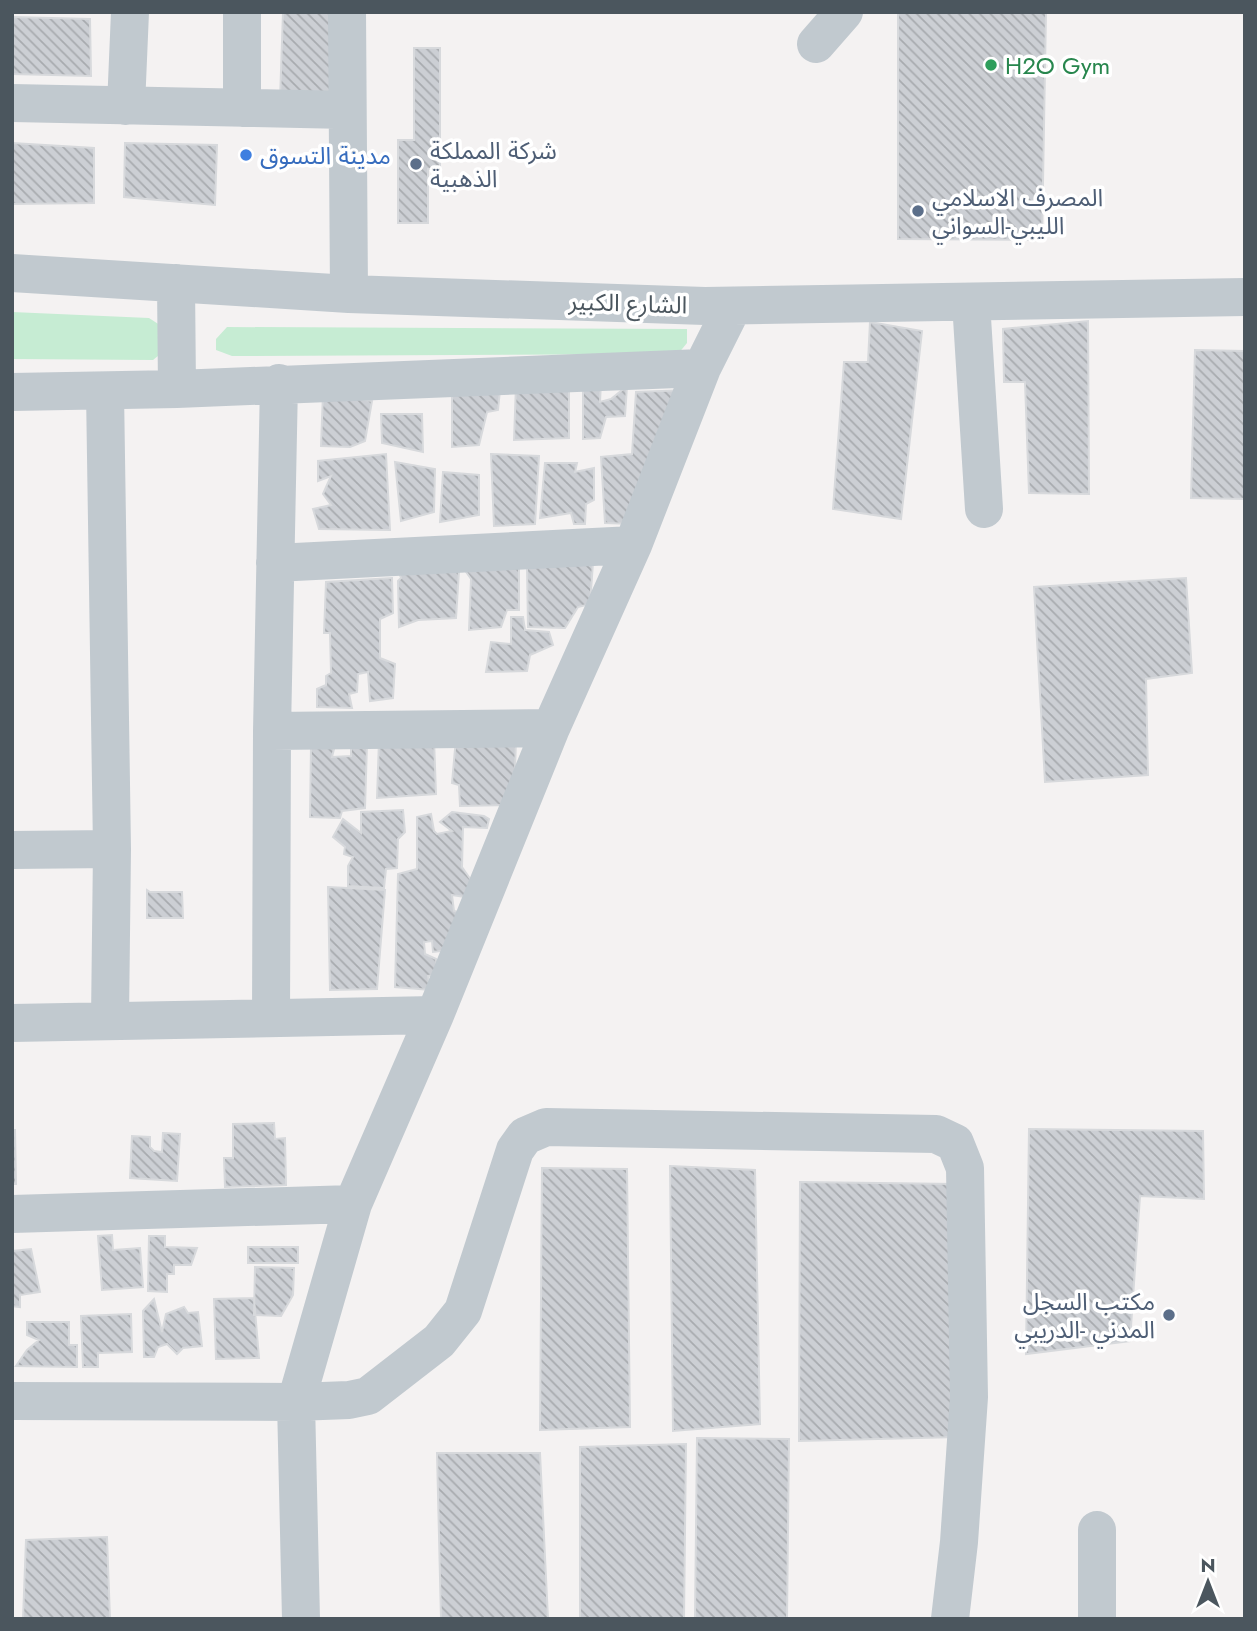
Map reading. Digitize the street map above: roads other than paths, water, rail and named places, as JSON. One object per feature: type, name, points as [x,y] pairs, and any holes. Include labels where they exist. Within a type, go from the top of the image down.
[{"type":"street","points":[[126,106],[130,12]]},
{"type":"street","points":[[242,12],[242,108]]},
{"type":"street","points":[[347,12],[349,294]]},
{"type":"street","points":[[816,44],[844,12]]},
{"type":"street","points":[[12,103],[347,110]]},
{"type":"street","name":"الشارع الكبير","points":[[12,273],[349,294],[733,306],[1245,297]]},
{"type":"street","points":[[176,283],[177,388]]},
{"type":"street","points":[[971,302],[984,509]]},
{"type":"street","points":[[302,1619],[296,1402],[354,1204],[435,1015],[551,728],[633,545],[702,368],[733,306]]},
{"type":"street","points":[[12,392],[105,391],[702,368]]},
{"type":"street","points":[[271,1018],[272,731],[279,383]]},
{"type":"street","points":[[105,391],[112,849],[110,1020]]},
{"type":"street","points":[[275,563],[633,545]]},
{"type":"street","points":[[272,731],[551,728]]},
{"type":"street","points":[[12,850],[112,849]]},
{"type":"street","points":[[12,1023],[435,1015]]},
{"type":"street","points":[[12,1401],[296,1402],[349,1400],[368,1396],[439,1341],[463,1311],[515,1150],[525,1136],[546,1127],[936,1134],[955,1143],[965,1168],[967,1212],[969,1397],[959,1542],[950,1619]]},
{"type":"street","points":[[12,1214],[354,1204]]},
{"type":"street","points":[[1097,1530],[1097,1619]]},
{"type":"place","name":"H2O Gym","points":[[991,65]]},
{"type":"place","name":"مدينة التسوق","points":[[246,155]]},
{"type":"place","name":"شركة المملكة الذهبية","points":[[416,164]]},
{"type":"place","name":"المصرف الاسلامي الليبي-السواني","points":[[918,211]]},
{"type":"place","name":"مكتب السجل المدني -الدريبي","points":[[1169,1315]]}]
